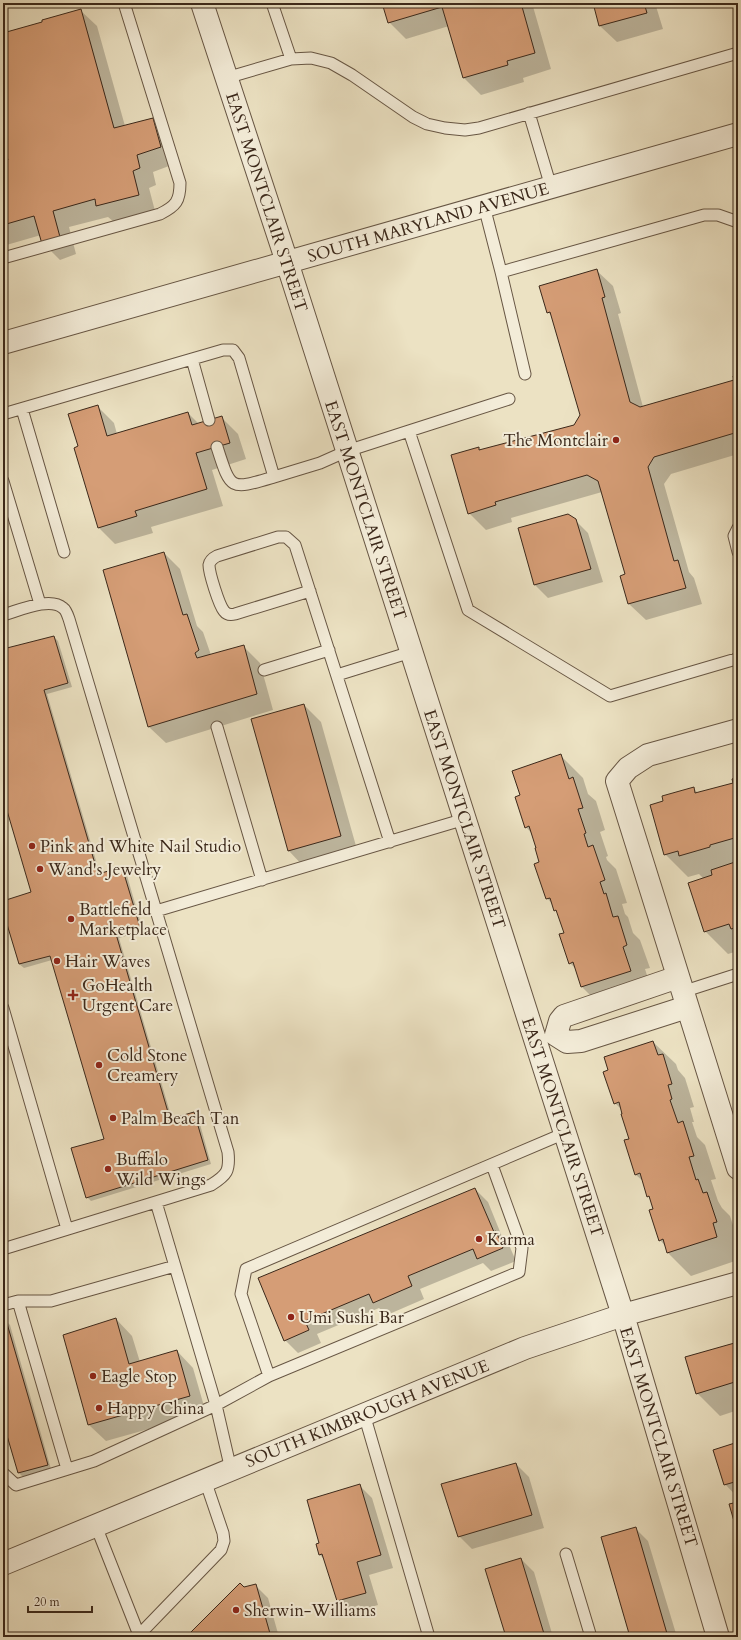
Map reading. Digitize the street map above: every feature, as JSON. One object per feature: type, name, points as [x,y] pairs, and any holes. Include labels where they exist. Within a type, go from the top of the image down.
[{"type":"street","name":"EAST MONTCLAIR STREET","points":[[202,3],[287,262],[623,1315],[718,1637]]},
{"type":"street","name":"SOUTH MARYLAND AVENUE","points":[[3,343],[738,134]]},
{"type":"street","points":[[738,730],[648,755],[628,768],[618,781],[682,992],[733,1137],[738,1168]]},
{"type":"street","points":[[556,1035],[567,1042],[581,1041],[682,992]]},
{"type":"street","points":[[556,1035],[560,1021],[564,1016],[682,992]]},
{"type":"street","points":[[536,1043],[556,1035]]},
{"type":"street","name":"SOUTH KIMBROUGH AVENUE","points":[[3,1564],[525,1348],[623,1315],[738,1283]]},
{"type":"lane","points":[[3,258],[160,214],[176,203],[180,195],[180,183],[124,3]]},
{"type":"lane","points":[[272,3],[291,59]]},
{"type":"lane","points":[[226,78],[291,59],[311,58],[331,63],[352,75],[413,118],[427,124],[465,130],[479,128],[738,53]]},
{"type":"lane","points":[[530,113],[551,187]]},
{"type":"lane","points":[[484,206],[525,374]]},
{"type":"lane","points":[[501,272],[704,215],[718,215],[738,222]]},
{"type":"lane","points":[[3,414],[224,350],[233,350],[239,358],[274,477]]},
{"type":"lane","points":[[192,360],[209,420]]},
{"type":"lane","points":[[217,447],[225,473],[231,482],[237,486],[245,485],[320,463],[347,450],[509,399]]},
{"type":"lane","points":[[22,409],[64,552]]},
{"type":"lane","points":[[409,431],[468,610],[610,696],[736,659],[738,657]]},
{"type":"lane","points":[[3,481],[40,604]]},
{"type":"lane","points":[[738,528],[734,536],[738,552]]},
{"type":"lane","points":[[310,591],[228,615],[224,612],[221,606],[209,564],[212,559],[217,556],[278,537],[286,537],[295,546],[310,591],[329,650],[390,842]]},
{"type":"lane","points":[[3,615],[52,602],[63,608],[69,619],[228,1152],[229,1166],[223,1177],[211,1185],[3,1249]]},
{"type":"lane","points":[[264,670],[329,650]]},
{"type":"lane","points":[[337,675],[411,652]]},
{"type":"lane","points":[[217,726],[262,880]]},
{"type":"lane","points":[[156,911],[465,819]]},
{"type":"lane","points":[[682,992],[738,974]]},
{"type":"lane","points":[[3,1008],[67,1229]]},
{"type":"lane","points":[[269,1376],[241,1294],[246,1269],[565,1133]]},
{"type":"lane","points":[[3,1473],[16,1485],[94,1461],[216,1405],[269,1376],[518,1272],[522,1248],[492,1165]]},
{"type":"lane","points":[[156,1202],[216,1405],[231,1470]]},
{"type":"lane","points":[[3,1305],[18,1301],[51,1301],[175,1266]]},
{"type":"lane","points":[[18,1301],[67,1469]]},
{"type":"lane","points":[[364,1414],[429,1637]]},
{"type":"lane","points":[[96,1526],[138,1636],[221,1550],[224,1541],[223,1533],[205,1480]]},
{"type":"lane","points":[[566,1554],[592,1637]]},
{"type":"building","points":[[382,3],[521,3],[535,53],[507,61],[508,65],[463,78],[442,7],[388,23]]},
{"type":"building","points":[[593,3],[644,3],[647,13],[599,26]]},
{"type":"building","points":[[81,9],[114,128],[153,118],[161,147],[137,155],[140,168],[133,171],[139,195],[96,206],[95,199],[53,211],[60,237],[42,244],[34,216],[3,225],[3,161],[8,160],[3,143],[3,33]]},
{"type":"building","name":"The Montclair","points":[[597,269],[605,297],[602,298],[630,402],[640,407],[734,380],[733,376],[738,374],[738,432],[654,457],[648,467],[674,561],[678,560],[686,588],[628,604],[620,576],[625,574],[598,481],[587,475],[495,502],[496,505],[468,514],[451,455],[479,447],[479,450],[574,425],[580,415],[550,312],[547,313],[539,286]]},
{"type":"building","points":[[98,405],[107,436],[188,412],[192,425],[222,416],[230,443],[196,453],[207,489],[135,511],[137,516],[98,528],[74,448],[78,446],[68,414]]},
{"type":"building","points":[[568,514],[576,519],[591,569],[534,585],[518,528]]},
{"type":"building","points":[[164,552],[183,615],[187,614],[199,650],[195,653],[197,658],[244,645],[257,694],[148,727],[103,570]]},
{"type":"building","name":"Battlefield Marketplace","points":[[54,636],[68,683],[44,690],[98,874],[122,867],[140,927],[116,934],[170,1119],[194,1112],[208,1160],[86,1198],[71,1148],[104,1139],[50,956],[19,964],[3,911],[3,901],[31,892],[3,797],[3,649]]},
{"type":"building","points":[[304,704],[341,836],[288,851],[251,719]]},
{"type":"building","points":[[561,754],[569,779],[573,777],[583,808],[578,809],[586,833],[584,834],[588,847],[593,845],[605,880],[600,882],[604,894],[606,893],[613,917],[618,916],[627,945],[623,947],[631,971],[581,987],[573,962],[569,964],[559,934],[564,933],[556,910],[554,911],[550,898],[546,899],[534,864],[539,862],[536,848],[529,826],[525,828],[515,797],[520,795],[512,771]]},
{"type":"building","points":[[738,777],[738,837],[679,856],[678,851],[664,855],[650,805],[663,801],[662,796],[694,787],[695,793],[733,783],[732,779]]},
{"type":"building","points":[[738,861],[738,927],[731,929],[729,924],[704,932],[688,883],[712,875],[711,870]]},
{"type":"building","points":[[653,1041],[658,1055],[663,1054],[672,1084],[668,1085],[672,1099],[670,1100],[678,1123],[683,1121],[694,1156],[689,1157],[696,1180],[698,1179],[703,1193],[707,1192],[717,1222],[713,1223],[717,1237],[667,1253],[663,1239],[659,1241],[649,1210],[653,1209],[649,1196],[647,1197],[640,1173],[635,1175],[624,1140],[629,1139],[621,1114],[619,1102],[614,1104],[603,1072],[608,1070],[604,1057]]},
{"type":"building","points":[[475,1188],[494,1232],[496,1231],[503,1248],[477,1259],[473,1249],[408,1276],[412,1286],[373,1303],[369,1294],[305,1321],[309,1330],[284,1341],[258,1278]]},
{"type":"building","points":[[116,1318],[129,1364],[177,1350],[190,1396],[88,1425],[63,1335]]},
{"type":"building","points":[[6,1320],[48,1465],[18,1473],[3,1422],[3,1321]]},
{"type":"building","points":[[738,1342],[738,1381],[696,1394],[685,1357]]},
{"type":"building","points":[[738,1442],[738,1481],[724,1485],[713,1450]]},
{"type":"building","points":[[516,1463],[532,1515],[458,1537],[441,1484]]},
{"type":"building","points":[[360,1484],[381,1555],[357,1562],[366,1593],[337,1601],[322,1554],[319,1555],[316,1544],[319,1543],[307,1500]]},
{"type":"building","points":[[738,1502],[738,1535],[729,1504]]},
{"type":"building","points":[[636,1527],[668,1637],[630,1637],[601,1537]]},
{"type":"building","points":[[521,1558],[545,1637],[506,1637],[485,1569]]},
{"type":"building","points":[[240,1583],[244,1587],[256,1584],[271,1637],[186,1637]]},
{"type":"place","name":"The Montclair","points":[[616,440]]},
{"type":"place","name":"Pink and White Nail Studio","points":[[32,846]]},
{"type":"place","name":"Wand's Jewelry","points":[[40,869]]},
{"type":"place","name":"Battlefield Marketplace","points":[[71,919]]},
{"type":"place","name":"Hair Waves","points":[[57,961]]},
{"type":"place","name":"GoHealth Urgent Care","points":[[73,995]]},
{"type":"place","name":"Cold Stone Creamery","points":[[99,1065]]},
{"type":"place","name":"Palm Beach Tan","points":[[113,1118]]},
{"type":"place","name":"Buffalo Wild Wings","points":[[108,1169]]},
{"type":"place","name":"Karma","points":[[479,1239]]},
{"type":"place","name":"Umi Sushi Bar","points":[[291,1317]]},
{"type":"place","name":"Eagle Stop","points":[[93,1376]]},
{"type":"place","name":"Happy China","points":[[99,1408]]},
{"type":"place","name":"Sherwin-Williams","points":[[236,1610]]}]
